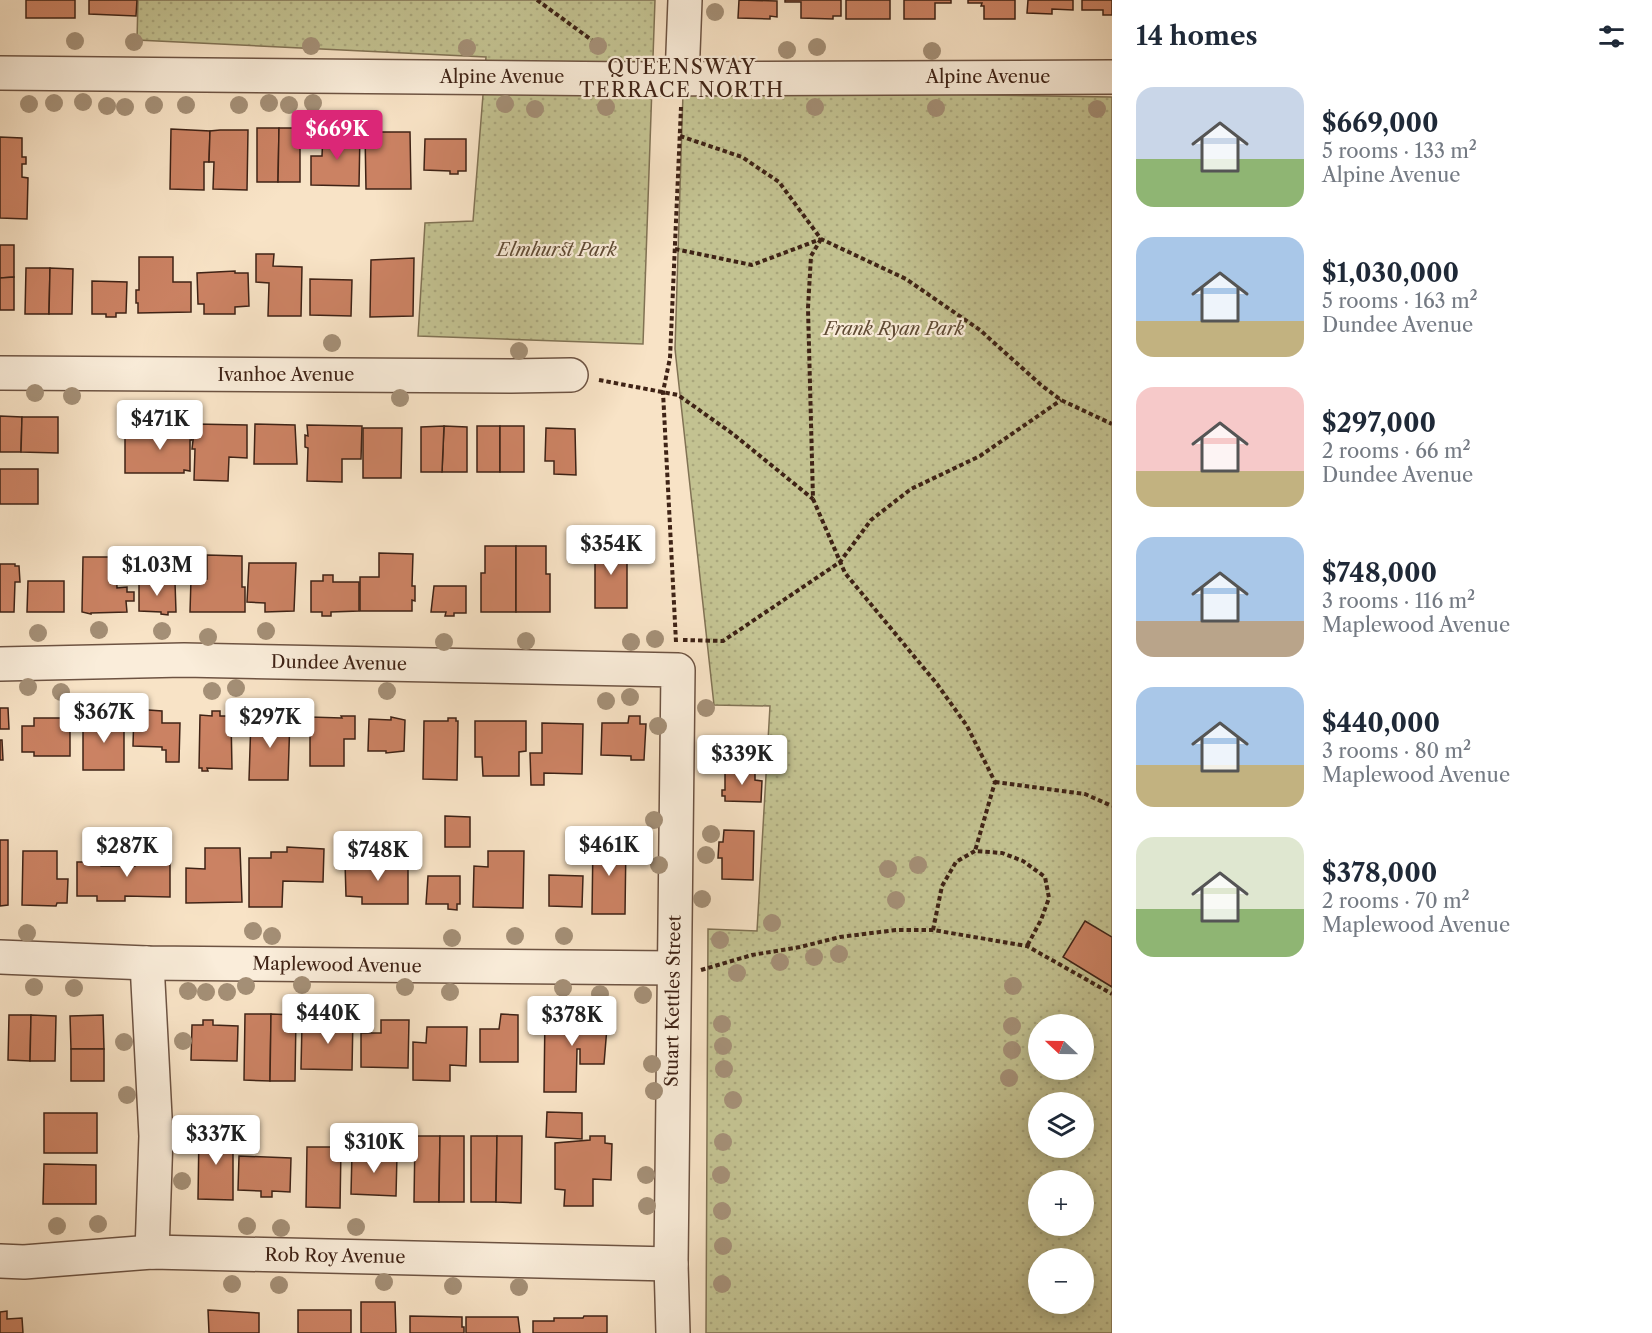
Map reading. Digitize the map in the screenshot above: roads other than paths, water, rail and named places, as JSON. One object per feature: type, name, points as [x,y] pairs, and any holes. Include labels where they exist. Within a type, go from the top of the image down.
[{"type":"street","points":[[682,78],[685,0]]},
{"type":"street","name":"Alpine Avenue","points":[[0,73],[633,78],[1112,77]]},
{"type":"street","name":"Ivanhoe Avenue","points":[[0,373],[571,375]]},
{"type":"street","name":"Dundee Avenue","points":[[0,664],[677,655]]},
{"type":"street","name":"Stuart Kettles Street","points":[[673,1333],[671,1264],[677,655]]},
{"type":"street","name":"Maplewood Avenue","points":[[0,957],[147,963],[674,968]]},
{"type":"street","points":[[147,963],[156,1136],[152,1252]]},
{"type":"street","name":"Rob Roy Avenue","points":[[0,1262],[152,1252],[671,1264]]},
{"type":"district","name":"QUEENSWAY TERRACE NORTH","points":[[682,78]]},
{"type":"park label","name":"Elmhurst Park","points":[[557,250]]},
{"type":"park label","name":"Frank Ryan Park","points":[[894,329]]}]
